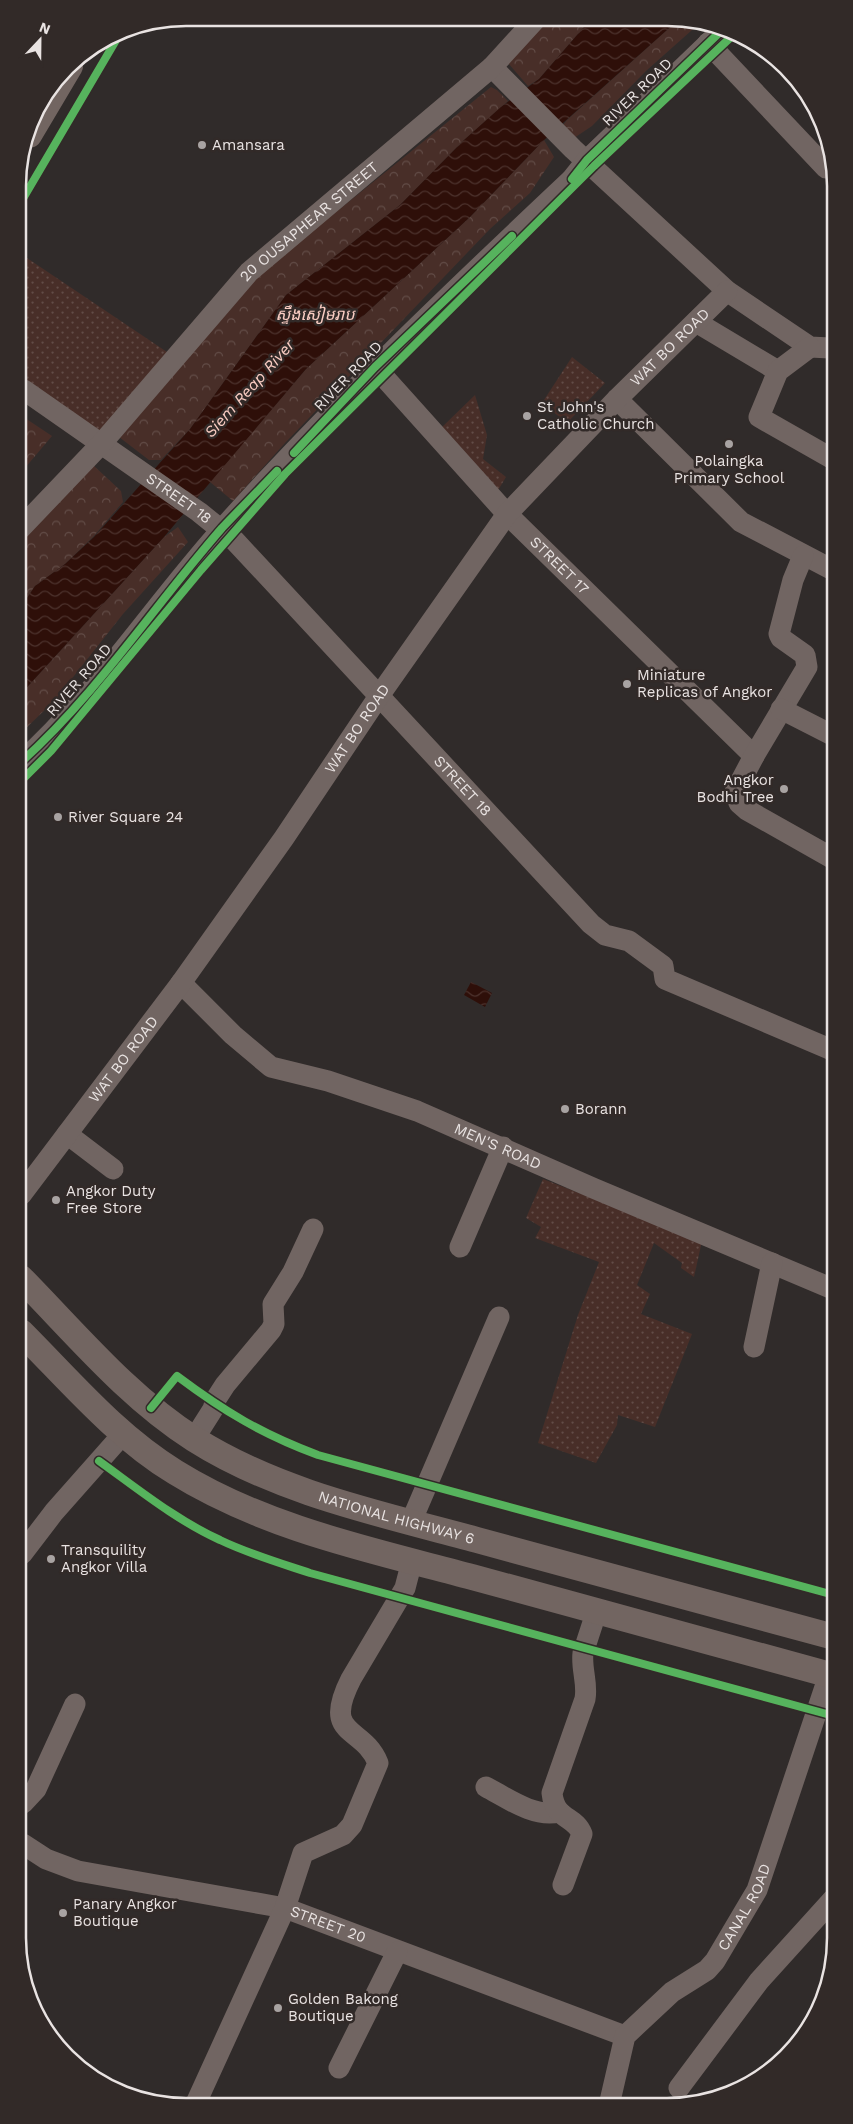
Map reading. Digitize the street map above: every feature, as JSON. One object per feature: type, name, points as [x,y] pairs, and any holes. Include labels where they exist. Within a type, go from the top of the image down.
[{"type":"main road","name":"NATIONAL HIGHWAY 6","points":[[26,1284],[133,1393],[194,1439],[225,1457],[302,1489],[348,1505],[826,1634]]},
{"type":"main road","points":[[26,1337],[123,1434],[173,1471],[205,1490],[250,1511],[294,1528],[826,1673]]},
{"type":"street","name":"20 OUSAPHEAR STREET","points":[[27,522],[102,443],[249,272],[492,66],[527,26]]},
{"type":"street","points":[[714,37],[825,167]]},
{"type":"street","name":"RIVER ROAD","points":[[27,757],[48,737],[141,629],[222,529],[375,367],[571,180],[580,154],[714,37]]},
{"type":"street","points":[[492,66],[580,154],[727,291],[820,348],[778,371],[759,417],[827,456]]},
{"type":"street","name":"WAT BO ROAD","points":[[26,1187],[181,983],[284,838],[379,696],[507,514],[617,399],[727,291]]},
{"type":"street","points":[[696,322],[778,371]]},
{"type":"street","name":"STREET 17","points":[[375,367],[507,514],[754,756]]},
{"type":"street","points":[[27,393],[102,443]]},
{"type":"street","points":[[617,399],[741,522],[827,567]]},
{"type":"street","name":"STREET 18","points":[[102,443],[222,529],[591,924],[605,935],[629,941],[663,966],[665,979],[827,1048]]},
{"type":"street","points":[[803,556],[793,580],[779,634],[780,638],[805,655],[807,667],[781,709],[735,792],[739,802],[747,810],[827,855]]},
{"type":"street","points":[[781,709],[827,732]]},
{"type":"street","name":"MEN'S ROAD","points":[[181,983],[233,1035],[272,1067],[328,1081],[417,1111],[593,1188],[826,1286]]},
{"type":"street","points":[[67,1134],[113,1169]]},
{"type":"street","points":[[460,1247],[503,1147]]},
{"type":"street","points":[[194,1439],[213,1410],[216,1399],[225,1384],[271,1330],[274,1324],[273,1304],[293,1272],[313,1229]]},
{"type":"street","points":[[754,1347],[772,1263]]},
{"type":"street","points":[[411,1522],[499,1317]]},
{"type":"street","points":[[26,1548],[54,1512],[123,1434]]},
{"type":"street","points":[[198,2098],[285,1908],[303,1853],[310,1847],[343,1835],[352,1825],[378,1763],[374,1754],[346,1729],[340,1712],[345,1692],[351,1679],[405,1588],[412,1561]]},
{"type":"street","points":[[563,1886],[582,1834],[580,1828],[559,1812],[554,1803],[552,1793],[585,1700],[587,1686],[582,1660],[597,1610]]},
{"type":"street","name":"CANAL ROAD","points":[[625,2036],[672,1992],[707,1970],[715,1961],[749,1904],[757,1890],[826,1692]]},
{"type":"street","points":[[26,1800],[36,1789],[75,1704]]},
{"type":"street","points":[[486,1787],[526,1808],[550,1814],[559,1812]]},
{"type":"street","name":"STREET 20","points":[[26,1846],[46,1859],[78,1871],[285,1908],[397,1952],[625,2036]]},
{"type":"street","points":[[679,2088],[759,1981],[826,1907]]},
{"type":"street","points":[[339,2068],[397,1952]]},
{"type":"street","points":[[611,2098],[625,2036]]},
{"type":"green space","points":[[542,26],[585,26],[539,79],[528,86],[508,63]]},
{"type":"green space","points":[[671,26],[694,29],[646,71],[592,126],[571,140],[559,130],[567,120]]},
{"type":"green space","points":[[491,87],[508,101],[464,140],[400,205],[286,295],[190,429],[161,460],[149,460],[119,437],[248,283]]},
{"type":"green space","points":[[544,140],[554,157],[530,193],[490,229],[285,443],[233,501],[210,482],[306,369],[470,217]]},
{"type":"green space","points":[[27,258],[170,354],[101,433],[27,383]]},
{"type":"green space","points":[[572,357],[605,383],[567,423],[542,403]]},
{"type":"green space","points":[[475,395],[487,435],[483,459],[506,477],[497,492],[439,430]]},
{"type":"green space","points":[[27,419],[52,436],[27,466]]},
{"type":"green space","points":[[93,465],[121,491],[123,502],[94,536],[65,564],[35,586],[27,598],[27,537]]},
{"type":"green space","points":[[178,527],[188,542],[123,614],[55,700],[27,728],[27,688],[164,537]]},
{"type":"green space","points":[[543,1179],[702,1241],[694,1277],[681,1268],[682,1263],[654,1243],[637,1285],[650,1294],[641,1314],[692,1334],[655,1427],[618,1415],[617,1425],[596,1463],[538,1443],[578,1315],[599,1262],[535,1238],[541,1227],[526,1218]]},
{"type":"water","name":"ស្ទឹងសៀមរាប","points":[[585,26],[671,26],[544,140],[470,217],[306,369],[164,537],[27,688],[27,598],[35,586],[65,564],[94,537],[190,429],[286,295],[400,205],[464,140],[501,107],[539,79]]},
{"type":"water","points":[[471,982],[492,993],[485,1007],[464,995]]},
{"type":"cycle path","points":[[572,179],[587,160],[717,35]]},
{"type":"cycle path","points":[[27,775],[51,751],[201,570],[285,474],[594,166],[728,39]]},
{"type":"cycle path","points":[[27,192],[114,44]]},
{"type":"cycle path","points":[[294,453],[375,367],[512,236]]},
{"type":"cycle path","points":[[27,757],[100,679],[222,528],[277,471]]},
{"type":"cycle path","points":[[151,1408],[177,1376],[211,1401],[261,1430],[318,1455],[826,1593]]},
{"type":"cycle path","points":[[99,1461],[158,1504],[188,1523],[231,1545],[265,1558],[310,1573],[826,1714]]},
{"type":"place","name":"Amansara","points":[[202,145]]},
{"type":"place","name":"St John's Catholic Church","points":[[527,416]]},
{"type":"place","name":"Polaingka Primary School","points":[[729,444]]},
{"type":"place","name":"Miniature Replicas of Angkor","points":[[627,684]]},
{"type":"place","name":"Angkor Bodhi Tree","points":[[784,789]]},
{"type":"place","name":"River Square 24","points":[[58,817]]},
{"type":"place","name":"Borann","points":[[565,1109]]},
{"type":"place","name":"Angkor Duty Free Store","points":[[56,1200]]},
{"type":"place","name":"Transquility Angkor Villa","points":[[51,1559]]},
{"type":"place","name":"Panary Angkor Boutique","points":[[63,1913]]},
{"type":"place","name":"Golden Bakong Boutique","points":[[278,2008]]},
{"type":"water label","name":"Siem Reap River","points":[[249,388]]}]
